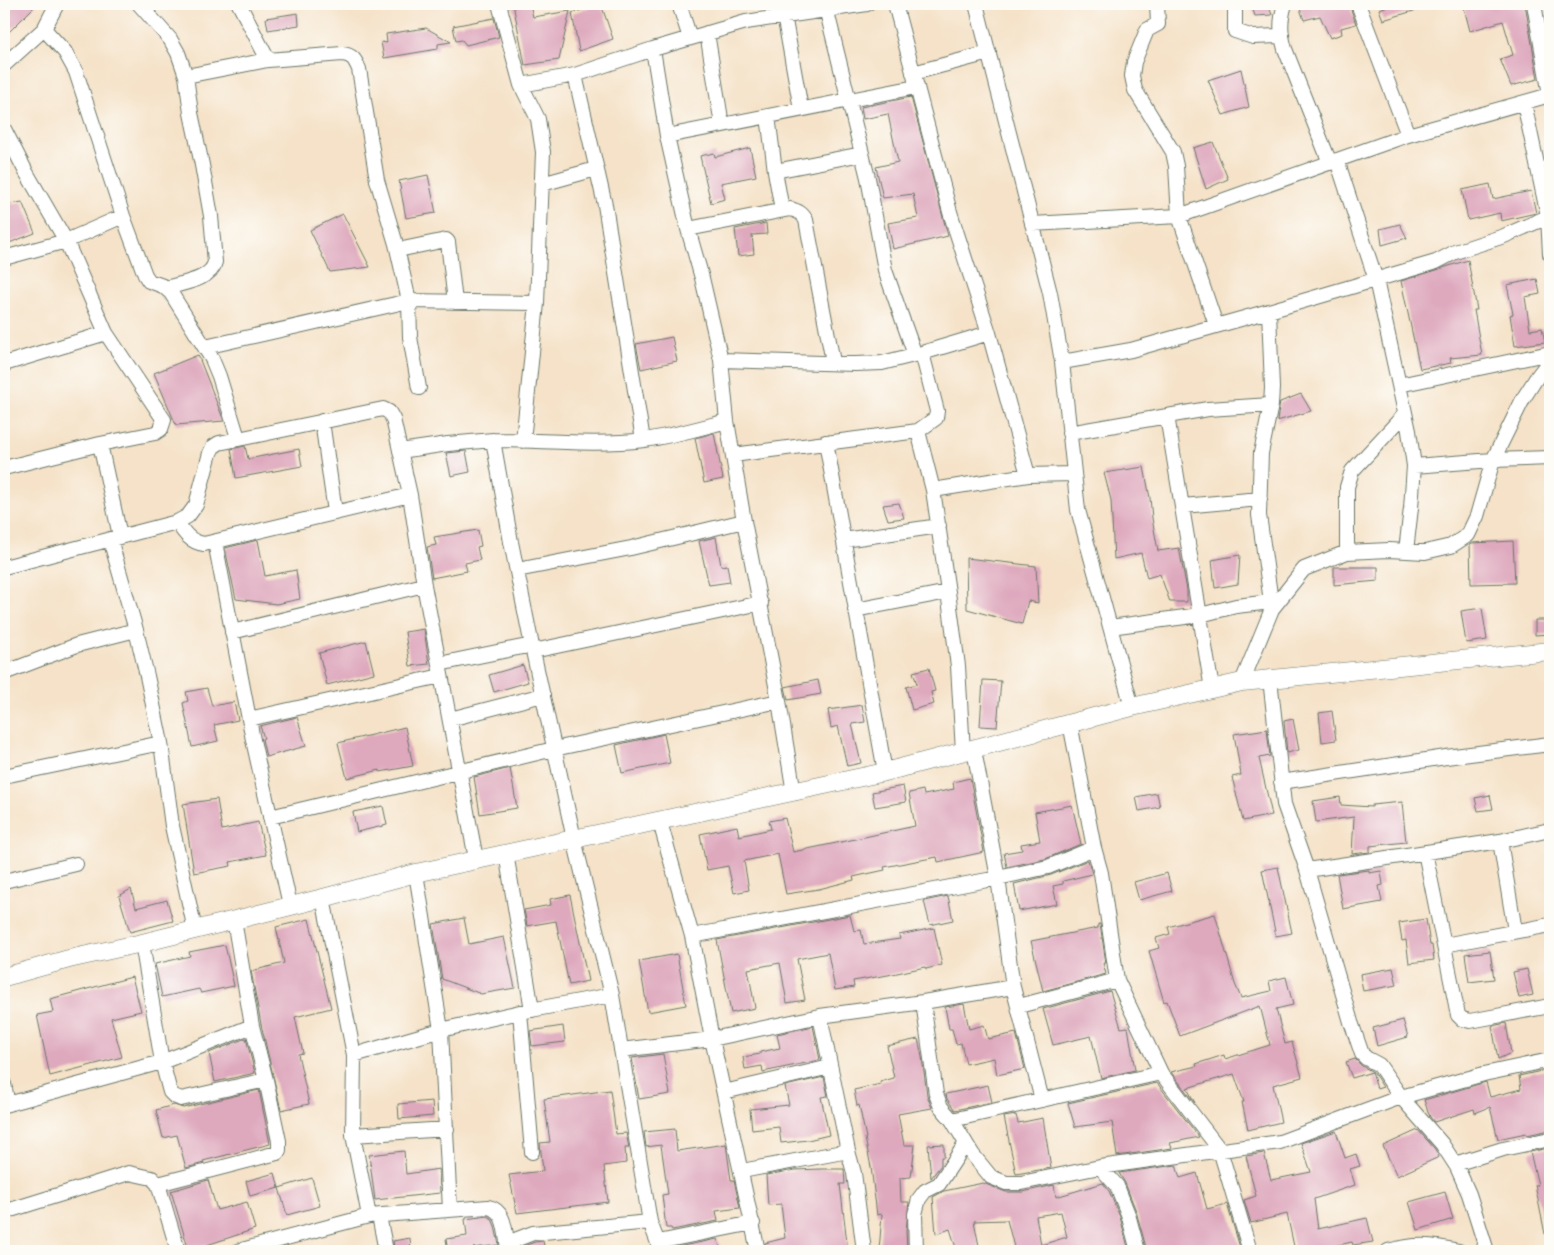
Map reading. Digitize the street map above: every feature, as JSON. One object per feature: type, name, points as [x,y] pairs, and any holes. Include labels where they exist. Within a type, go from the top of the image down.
[{"type":"street","points":[[4,65],[44,29],[57,4]]},
{"type":"street","points":[[139,4],[170,39],[178,53],[186,76],[210,216],[215,262],[213,269],[207,275],[166,288]]},
{"type":"street","points":[[239,4],[268,60]]},
{"type":"street","points":[[499,4],[521,85],[538,119],[543,152],[537,303],[523,441]]},
{"type":"street","points":[[679,4],[690,38]]},
{"type":"street","points":[[521,85],[575,75],[653,49],[783,10],[867,4]]},
{"type":"street","points":[[895,4],[950,212],[989,332],[1028,475]]},
{"type":"street","points":[[976,4],[1050,293],[1062,362],[1078,510],[1132,707]]},
{"type":"street","points":[[1157,4],[1158,24],[1147,30],[1134,62],[1132,76],[1135,90],[1173,152],[1176,166],[1179,216],[1216,325]]},
{"type":"street","points":[[1235,4],[1235,30],[1253,37],[1281,36]]},
{"type":"street","points":[[1285,4],[1280,20],[1281,36],[1333,162],[1376,280],[1405,414],[1414,466],[1406,551]]},
{"type":"street","points":[[1358,4],[1408,135]]},
{"type":"street","points":[[1032,224],[1179,216],[1408,135],[1550,95],[1534,4]]},
{"type":"street","points":[[733,455],[918,431],[936,418],[937,415],[919,354],[885,270],[862,154],[826,7]]},
{"type":"street","points":[[783,10],[801,109]]},
{"type":"street","points":[[44,29],[65,52],[76,72],[123,216],[149,281],[166,288],[171,293],[212,359],[238,438]]},
{"type":"street","points":[[707,33],[722,125]]},
{"type":"street","points":[[653,49],[667,136],[720,360],[727,421],[744,521],[761,603],[794,793]]},
{"type":"street","points":[[913,73],[989,53]]},
{"type":"street","points":[[186,76],[268,60],[342,54],[349,54],[354,58],[358,69],[378,180],[398,250],[409,301],[410,337],[419,388]]},
{"type":"street","points":[[575,75],[612,245],[643,440]]},
{"type":"street","points":[[667,136],[916,87]]},
{"type":"street","points":[[1524,103],[1549,216],[1550,254]]},
{"type":"street","points":[[768,116],[782,210]]},
{"type":"street","points":[[4,129],[26,172],[66,241],[106,333],[164,420],[161,429],[155,433],[100,444],[4,468]]},
{"type":"street","points":[[775,171],[862,154]]},
{"type":"street","points":[[542,184],[596,169]]},
{"type":"street","points":[[688,229],[782,210],[796,210],[802,214],[806,220],[833,362]]},
{"type":"street","points":[[4,258],[66,241],[123,216]]},
{"type":"street","points":[[1062,362],[1131,350],[1376,280],[1436,262],[1455,252],[1504,236],[1549,216]]},
{"type":"street","points":[[398,250],[446,240],[448,242],[455,302]]},
{"type":"street","points":[[205,347],[409,301],[537,303]]},
{"type":"street","points":[[1269,311],[1272,388],[1271,405],[1261,453],[1259,514],[1272,606]]},
{"type":"street","points":[[720,360],[882,363],[919,354],[989,332]]},
{"type":"street","points":[[4,364],[106,333]]},
{"type":"street","points":[[1399,385],[1550,353]]},
{"type":"street","points":[[1242,682],[1272,606],[1304,569],[1347,552],[1389,550],[1425,552],[1451,546],[1468,535],[1477,516],[1493,460],[1523,399],[1537,376],[1550,360]]},
{"type":"street","points":[[1069,434],[1208,408],[1271,405]]},
{"type":"street","points":[[4,567],[177,522],[188,516],[196,505],[210,453],[213,447],[219,443],[383,409],[389,412],[393,419],[410,495],[424,585],[476,859]]},
{"type":"street","points":[[1347,552],[1347,486],[1352,471],[1405,414]]},
{"type":"street","points":[[1167,416],[1212,689]]},
{"type":"street","points":[[322,421],[335,512]]},
{"type":"street","points":[[400,452],[448,444],[494,440],[595,442],[643,440],[679,434],[727,421]]},
{"type":"street","points":[[918,431],[933,490],[969,751],[998,878],[1013,987],[1042,1100]]},
{"type":"street","points":[[494,440],[517,570],[554,749],[612,995],[650,1222],[660,1247],[753,1223]]},
{"type":"street","points":[[826,442],[885,772]]},
{"type":"street","points":[[100,444],[114,537],[161,743],[172,826],[195,930]]},
{"type":"street","points":[[1414,466],[1550,458]]},
{"type":"street","points":[[933,490],[1028,475],[1073,474]]},
{"type":"street","points":[[177,522],[187,536],[197,543],[215,542],[410,495]]},
{"type":"street","points":[[1183,506],[1260,499]]},
{"type":"street","points":[[517,570],[630,548],[744,521]]},
{"type":"street","points":[[844,540],[938,526]]},
{"type":"street","points":[[215,542],[249,719],[290,905]]},
{"type":"street","points":[[232,632],[424,585]]},
{"type":"street","points":[[855,610],[948,592]]},
{"type":"street","points":[[249,719],[533,648],[761,603]]},
{"type":"street","points":[[1110,627],[1200,615],[1236,606],[1272,606]]},
{"type":"street","points":[[4,673],[77,646],[136,630]]},
{"type":"street","points":[[4,976],[476,859],[660,822],[885,772],[1132,707],[1242,682],[1550,651]]},
{"type":"street","points":[[1270,678],[1284,804],[1307,870],[1362,1054],[1379,1065],[1401,1097],[1442,1144],[1455,1164],[1469,1194],[1487,1251]]},
{"type":"street","points":[[450,719],[543,695]]},
{"type":"street","points":[[270,817],[554,749],[779,701]]},
{"type":"street","points":[[1070,723],[1094,848],[1101,874],[1117,980],[1162,1073],[1220,1150],[1250,1251]]},
{"type":"street","points":[[4,776],[161,743]]},
{"type":"street","points":[[1281,782],[1446,757],[1550,744]]},
{"type":"street","points":[[660,822],[692,936],[712,1039],[758,1251]]},
{"type":"street","points":[[1307,870],[1500,841],[1550,830]]},
{"type":"street","points":[[1500,841],[1515,931]]},
{"type":"street","points":[[692,936],[998,878],[1048,867],[1094,848]]},
{"type":"street","points":[[1425,852],[1458,1015],[1462,1020],[1470,1021],[1550,1006]]},
{"type":"street","points":[[506,853],[526,1011],[532,1152]]},
{"type":"street","points":[[4,881],[76,864]]},
{"type":"street","points":[[416,873],[441,1030],[450,1210]]},
{"type":"street","points":[[323,898],[354,1055],[353,1134],[374,1216],[386,1251]]},
{"type":"street","points":[[158,1184],[277,1153],[279,1145],[266,1080],[252,1026],[234,920]]},
{"type":"street","points":[[1444,944],[1550,925]]},
{"type":"street","points":[[142,943],[162,1062],[170,1092],[181,1099],[266,1080]]},
{"type":"street","points":[[1019,1006],[1117,980]]},
{"type":"street","points":[[621,1050],[712,1039],[820,1016],[1013,987]]},
{"type":"street","points":[[354,1055],[441,1030],[526,1011],[612,995]]},
{"type":"street","points":[[923,1002],[936,1094],[941,1107],[952,1120],[973,1155],[991,1177],[1006,1183],[1021,1183],[1100,1167],[1280,1142],[1401,1097],[1484,1074],[1550,1060]]},
{"type":"street","points":[[820,1016],[854,1173],[864,1251]]},
{"type":"street","points":[[4,1084],[6,1104],[162,1062],[252,1026]]},
{"type":"street","points":[[724,1092],[830,1067]]},
{"type":"street","points":[[952,1120],[1162,1073]]},
{"type":"street","points":[[353,1134],[446,1130]]},
{"type":"street","points":[[1455,1164],[1503,1149],[1550,1139]]},
{"type":"street","points":[[916,1251],[916,1214],[919,1199],[925,1191],[939,1184],[966,1143]]},
{"type":"street","points":[[742,1171],[848,1151]]},
{"type":"street","points":[[1100,1167],[1117,1186],[1128,1214],[1138,1251]]},
{"type":"street","points":[[4,1212],[129,1173],[152,1178],[158,1184],[178,1251]]},
{"type":"street","points":[[238,1251],[374,1216],[488,1207],[495,1208],[500,1213],[508,1249]]},
{"type":"street","points":[[508,1249],[516,1240],[533,1233],[650,1222]]},
{"type":"street","points":[[1388,1251],[1408,1246],[1431,1245],[1459,1251]]},
{"type":"building","points":[[4,4],[37,4],[4,37]]},
{"type":"building","points":[[513,4],[530,4],[533,17],[570,11],[559,60],[525,65]]},
{"type":"building","points":[[601,4],[613,39],[579,51],[572,13]]},
{"type":"building","points":[[1251,4],[1268,4],[1272,15],[1255,16]]},
{"type":"building","points":[[1311,4],[1349,4],[1356,24],[1341,28],[1342,34],[1330,38],[1320,16],[1304,20],[1299,6]]},
{"type":"building","points":[[1394,4],[1427,4],[1427,7],[1383,20],[1379,9]]},
{"type":"building","points":[[1463,4],[1525,4],[1538,79],[1511,86],[1500,59],[1513,55],[1503,21],[1470,31]]},
{"type":"building","points":[[298,13],[299,25],[268,30],[266,18]]},
{"type":"building","points":[[494,18],[499,37],[466,45],[462,40],[456,41],[453,26]]},
{"type":"building","points":[[426,28],[451,42],[438,44],[438,49],[384,58],[381,42],[387,43],[386,34]]},
{"type":"building","points":[[1241,69],[1249,107],[1223,115],[1208,80]]},
{"type":"building","points":[[911,97],[948,236],[893,249],[888,223],[918,218],[913,194],[883,198],[876,167],[898,162],[888,114],[863,119],[861,107]]},
{"type":"building","points":[[1213,142],[1228,179],[1206,189],[1193,148]]},
{"type":"building","points":[[750,148],[756,176],[721,183],[725,199],[711,203],[700,156],[714,153],[715,157]]},
{"type":"building","points":[[428,175],[436,213],[406,218],[399,181]]},
{"type":"building","points":[[1490,184],[1493,199],[1531,191],[1536,213],[1501,221],[1500,213],[1468,220],[1462,190]]},
{"type":"building","points":[[22,202],[35,233],[4,245],[4,205]]},
{"type":"building","points":[[343,214],[370,267],[330,272],[310,230]]},
{"type":"building","points":[[766,223],[767,234],[752,235],[754,254],[738,256],[735,229]]},
{"type":"building","points":[[1400,224],[1407,238],[1382,245],[1380,229]]},
{"type":"building","points":[[1468,260],[1477,310],[1474,310],[1482,355],[1450,358],[1451,363],[1420,369],[1401,281]]},
{"type":"building","points":[[1537,279],[1540,294],[1525,297],[1530,330],[1542,328],[1545,342],[1515,346],[1510,315],[1513,314],[1507,285]]},
{"type":"building","points":[[672,337],[677,361],[641,369],[636,344]]},
{"type":"building","points":[[198,355],[224,421],[176,425],[154,373]]},
{"type":"building","points":[[1301,394],[1311,411],[1277,421],[1280,402]]},
{"type":"building","points":[[714,433],[723,479],[704,483],[695,438]]},
{"type":"building","points":[[245,446],[248,459],[299,449],[302,466],[236,478],[231,449]]},
{"type":"building","points":[[466,451],[470,472],[451,476],[446,453]]},
{"type":"building","points":[[1144,467],[1158,551],[1179,548],[1187,590],[1187,602],[1170,602],[1160,574],[1147,578],[1141,553],[1114,559],[1111,500],[1104,473]]},
{"type":"building","points":[[899,503],[904,518],[888,520],[883,505]]},
{"type":"building","points":[[478,530],[481,546],[477,547],[480,560],[465,563],[467,571],[432,578],[427,547],[436,545],[434,537]]},
{"type":"building","points":[[716,537],[721,566],[727,565],[730,582],[709,585],[699,541]]},
{"type":"building","points":[[258,540],[265,576],[296,570],[300,599],[276,604],[236,599],[225,548]]},
{"type":"building","points":[[1513,541],[1515,583],[1471,584],[1470,544]]},
{"type":"building","points":[[1240,555],[1238,584],[1215,588],[1212,560]]},
{"type":"building","points":[[966,558],[1036,566],[1038,603],[1028,601],[1022,624],[967,609]]},
{"type":"building","points":[[1334,567],[1378,567],[1378,581],[1334,585]]},
{"type":"building","points":[[1482,608],[1487,640],[1466,643],[1461,611]]},
{"type":"building","points":[[1535,620],[1550,620],[1550,634],[1535,635]]},
{"type":"building","points":[[424,629],[429,664],[410,666],[405,632]]},
{"type":"building","points":[[366,641],[374,673],[327,685],[319,653]]},
{"type":"building","points":[[523,665],[528,682],[494,692],[489,675]]},
{"type":"building","points":[[929,668],[935,691],[931,692],[934,704],[912,710],[906,687],[917,684],[913,672]]},
{"type":"building","points":[[818,680],[821,694],[788,700],[785,687]]},
{"type":"building","points":[[983,680],[1001,681],[997,727],[980,726]]},
{"type":"building","points":[[207,688],[212,706],[234,702],[238,720],[214,725],[218,741],[192,747],[183,703],[188,701],[186,692]]},
{"type":"building","points":[[862,705],[865,722],[852,724],[861,763],[847,766],[838,726],[831,728],[828,710]]},
{"type":"building","points":[[1332,711],[1336,740],[1322,742],[1319,713]]},
{"type":"building","points":[[297,717],[306,746],[266,757],[262,739],[264,738],[260,726]]},
{"type":"building","points":[[1293,719],[1299,750],[1287,753],[1284,721]]},
{"type":"building","points":[[405,727],[413,766],[380,772],[380,770],[347,778],[338,743]]},
{"type":"building","points":[[1267,729],[1270,756],[1259,758],[1272,815],[1243,821],[1232,777],[1241,775],[1234,734]]},
{"type":"building","points":[[664,734],[670,763],[622,773],[616,745]]},
{"type":"building","points":[[510,768],[517,808],[480,814],[474,777]]},
{"type":"building","points":[[970,778],[984,852],[938,862],[937,857],[884,867],[885,870],[853,877],[854,880],[819,889],[786,894],[778,854],[744,861],[749,890],[734,893],[728,866],[707,870],[700,834],[737,826],[739,836],[771,829],[769,821],[785,818],[793,852],[915,826],[909,793],[923,790],[924,795],[954,789],[953,782]]},
{"type":"building","points":[[903,786],[906,802],[875,807],[872,792]]},
{"type":"building","points":[[1157,793],[1160,807],[1139,811],[1136,797]]},
{"type":"building","points":[[1490,795],[1493,809],[1478,811],[1475,798]]},
{"type":"building","points":[[1340,797],[1341,805],[1372,807],[1372,805],[1402,802],[1406,842],[1370,846],[1370,852],[1352,854],[1354,817],[1316,822],[1313,801]]},
{"type":"building","points":[[217,799],[222,830],[258,822],[266,855],[230,862],[231,866],[194,873],[183,804]]},
{"type":"building","points":[[1072,805],[1081,844],[1045,859],[1007,867],[1004,853],[1022,850],[1021,844],[1040,841],[1035,812]]},
{"type":"building","points":[[383,806],[387,825],[357,832],[353,812]]},
{"type":"building","points":[[1088,860],[1092,874],[1063,881],[1063,884],[1053,886],[1057,904],[1019,911],[1014,884],[1051,875]]},
{"type":"building","points":[[1278,867],[1292,933],[1276,936],[1262,870]]},
{"type":"building","points":[[1369,870],[1369,873],[1381,871],[1383,885],[1379,886],[1382,902],[1343,909],[1337,874]]},
{"type":"building","points":[[1167,873],[1172,891],[1139,900],[1134,882]]},
{"type":"building","points":[[131,889],[136,908],[167,900],[173,921],[130,932],[119,896]]},
{"type":"building","points":[[570,895],[588,981],[569,985],[556,921],[527,926],[524,910],[551,905],[550,899]]},
{"type":"building","points":[[948,896],[953,920],[930,925],[924,901]]},
{"type":"building","points":[[1215,914],[1235,984],[1241,998],[1271,991],[1269,981],[1286,977],[1293,1005],[1276,1009],[1285,1044],[1292,1042],[1302,1077],[1273,1085],[1281,1122],[1248,1130],[1242,1102],[1244,1102],[1234,1074],[1187,1088],[1195,1103],[1171,1072],[1197,1066],[1196,1064],[1224,1055],[1225,1059],[1270,1045],[1260,1006],[1180,1036],[1167,1001],[1164,1002],[1149,951],[1159,948],[1156,938],[1170,934],[1168,927]]},
{"type":"building","points":[[850,915],[854,931],[861,930],[864,944],[900,939],[899,935],[934,928],[942,965],[853,981],[854,987],[835,990],[828,953],[797,959],[805,1000],[787,1003],[780,963],[748,969],[755,1008],[731,1013],[717,940]]},
{"type":"building","points":[[464,918],[469,944],[504,937],[515,988],[481,994],[442,979],[433,924]]},
{"type":"building","points":[[309,919],[331,1008],[295,1017],[303,1053],[298,1054],[309,1104],[281,1110],[251,971],[284,963],[276,927]]},
{"type":"building","points":[[1426,919],[1434,960],[1409,963],[1406,940],[1402,941],[1399,923]]},
{"type":"building","points":[[1098,924],[1100,924],[1106,963],[1103,963],[1106,974],[1043,991],[1031,941],[1098,928]]},
{"type":"building","points":[[225,945],[234,986],[201,993],[199,989],[162,997],[155,964],[190,956],[189,952]]},
{"type":"building","points":[[1490,951],[1494,979],[1469,982],[1465,954]]},
{"type":"building","points":[[677,954],[686,1005],[648,1012],[639,961]]},
{"type":"building","points":[[1393,968],[1397,985],[1363,991],[1360,974]]},
{"type":"building","points":[[1527,969],[1533,995],[1519,998],[1513,972]]},
{"type":"building","points":[[132,977],[141,1011],[111,1018],[122,1057],[50,1076],[37,1015],[53,1012],[50,999]]},
{"type":"building","points":[[1110,991],[1121,1028],[1128,1027],[1135,1070],[1101,1078],[1091,1036],[1053,1045],[1043,1009]]},
{"type":"building","points":[[964,1004],[969,1029],[984,1025],[988,1039],[1016,1033],[1025,1069],[997,1075],[994,1058],[966,1064],[961,1043],[956,1044],[952,1029],[949,1029],[945,1007]]},
{"type":"building","points":[[1403,1020],[1408,1037],[1377,1046],[1373,1028]]},
{"type":"building","points":[[1506,1023],[1511,1053],[1498,1059],[1492,1026]]},
{"type":"building","points":[[563,1026],[565,1042],[532,1046],[530,1031]]},
{"type":"building","points":[[813,1026],[820,1060],[763,1072],[762,1066],[745,1069],[743,1057],[780,1048],[777,1034]]},
{"type":"building","points":[[246,1038],[255,1073],[215,1082],[209,1053]]},
{"type":"building","points":[[918,1039],[927,1095],[932,1108],[898,1114],[904,1145],[915,1145],[911,1177],[900,1178],[901,1202],[909,1202],[906,1231],[907,1251],[879,1251],[882,1214],[877,1215],[866,1138],[854,1090],[881,1084],[880,1082],[894,1078],[887,1046]]},
{"type":"building","points":[[663,1054],[670,1094],[639,1099],[632,1058]]},
{"type":"building","points":[[1355,1059],[1362,1066],[1373,1072],[1383,1087],[1377,1089],[1372,1072],[1352,1078],[1346,1062]]},
{"type":"building","points":[[1546,1070],[1550,1092],[1550,1130],[1498,1139],[1490,1107],[1475,1113],[1474,1109],[1434,1122],[1430,1117],[1424,1100],[1486,1082],[1490,1097],[1521,1089],[1519,1076]]},
{"type":"building","points":[[824,1077],[828,1096],[821,1097],[829,1135],[781,1143],[779,1127],[752,1130],[750,1109],[789,1105],[785,1086]]},
{"type":"building","points":[[1157,1083],[1199,1137],[1170,1143],[1172,1148],[1117,1156],[1112,1122],[1075,1127],[1068,1103]]},
{"type":"building","points":[[988,1085],[992,1102],[955,1110],[947,1099],[946,1094]]},
{"type":"building","points":[[259,1090],[270,1144],[203,1161],[204,1163],[186,1168],[177,1135],[163,1138],[156,1110],[174,1105],[183,1108]]},
{"type":"building","points":[[610,1090],[616,1134],[626,1133],[629,1148],[625,1148],[626,1163],[604,1166],[608,1202],[517,1213],[509,1175],[543,1171],[540,1143],[550,1142],[544,1099]]},
{"type":"building","points":[[432,1101],[433,1116],[399,1119],[398,1104]]},
{"type":"building","points":[[1016,1115],[1018,1123],[1043,1118],[1051,1168],[1016,1174],[1004,1117]]},
{"type":"building","points":[[675,1129],[677,1151],[726,1144],[731,1180],[734,1180],[740,1208],[716,1211],[718,1221],[672,1230],[671,1228],[666,1228],[662,1195],[668,1194],[661,1145],[646,1147],[644,1132]]},
{"type":"building","points":[[1418,1130],[1435,1149],[1439,1157],[1397,1176],[1383,1146]]},
{"type":"building","points":[[1336,1131],[1345,1158],[1356,1154],[1360,1166],[1350,1169],[1355,1185],[1314,1199],[1318,1229],[1367,1218],[1373,1242],[1353,1245],[1352,1242],[1313,1251],[1295,1251],[1287,1214],[1251,1223],[1244,1200],[1256,1196],[1246,1156],[1264,1153],[1271,1180],[1311,1172],[1301,1143]]},
{"type":"building","points":[[944,1144],[944,1157],[941,1157],[941,1165],[931,1178],[928,1145]]},
{"type":"building","points":[[1548,1148],[1550,1160],[1550,1233],[1545,1234],[1535,1185],[1538,1185],[1530,1152]]},
{"type":"building","points":[[404,1151],[406,1174],[439,1169],[440,1193],[375,1200],[369,1155]]},
{"type":"building","points":[[1176,1165],[1180,1178],[1197,1173],[1207,1209],[1227,1204],[1241,1251],[1147,1251],[1136,1211],[1119,1173]]},
{"type":"building","points":[[844,1169],[845,1184],[840,1184],[848,1251],[767,1251],[765,1243],[785,1238],[781,1204],[768,1205],[766,1175],[795,1170]]},
{"type":"building","points":[[275,1173],[279,1188],[250,1196],[246,1181]]},
{"type":"building","points":[[312,1178],[320,1206],[287,1215],[279,1188]]},
{"type":"building","points":[[208,1180],[217,1210],[247,1202],[255,1229],[189,1251],[171,1191]]},
{"type":"building","points":[[983,1183],[1006,1192],[1023,1192],[1054,1185],[1056,1197],[1103,1183],[1109,1191],[1120,1217],[1129,1251],[1015,1251],[1007,1220],[974,1221],[980,1251],[957,1251],[950,1229],[936,1234],[933,1197],[944,1191]],"holes":[[[1061,1212],[1067,1237],[1041,1245],[1036,1216]]]},
{"type":"building","points":[[1445,1192],[1453,1219],[1418,1230],[1409,1202]]},
{"type":"building","points":[[488,1216],[492,1219],[495,1226],[499,1245],[473,1248],[474,1251],[448,1251],[446,1239],[467,1236],[465,1219]]},
{"type":"building","points":[[410,1238],[411,1251],[395,1251],[393,1241]]},
{"type":"building","points":[[717,1239],[722,1251],[680,1251],[678,1247]]},
{"type":"building","points":[[543,1241],[545,1251],[518,1251],[521,1247]]}]
